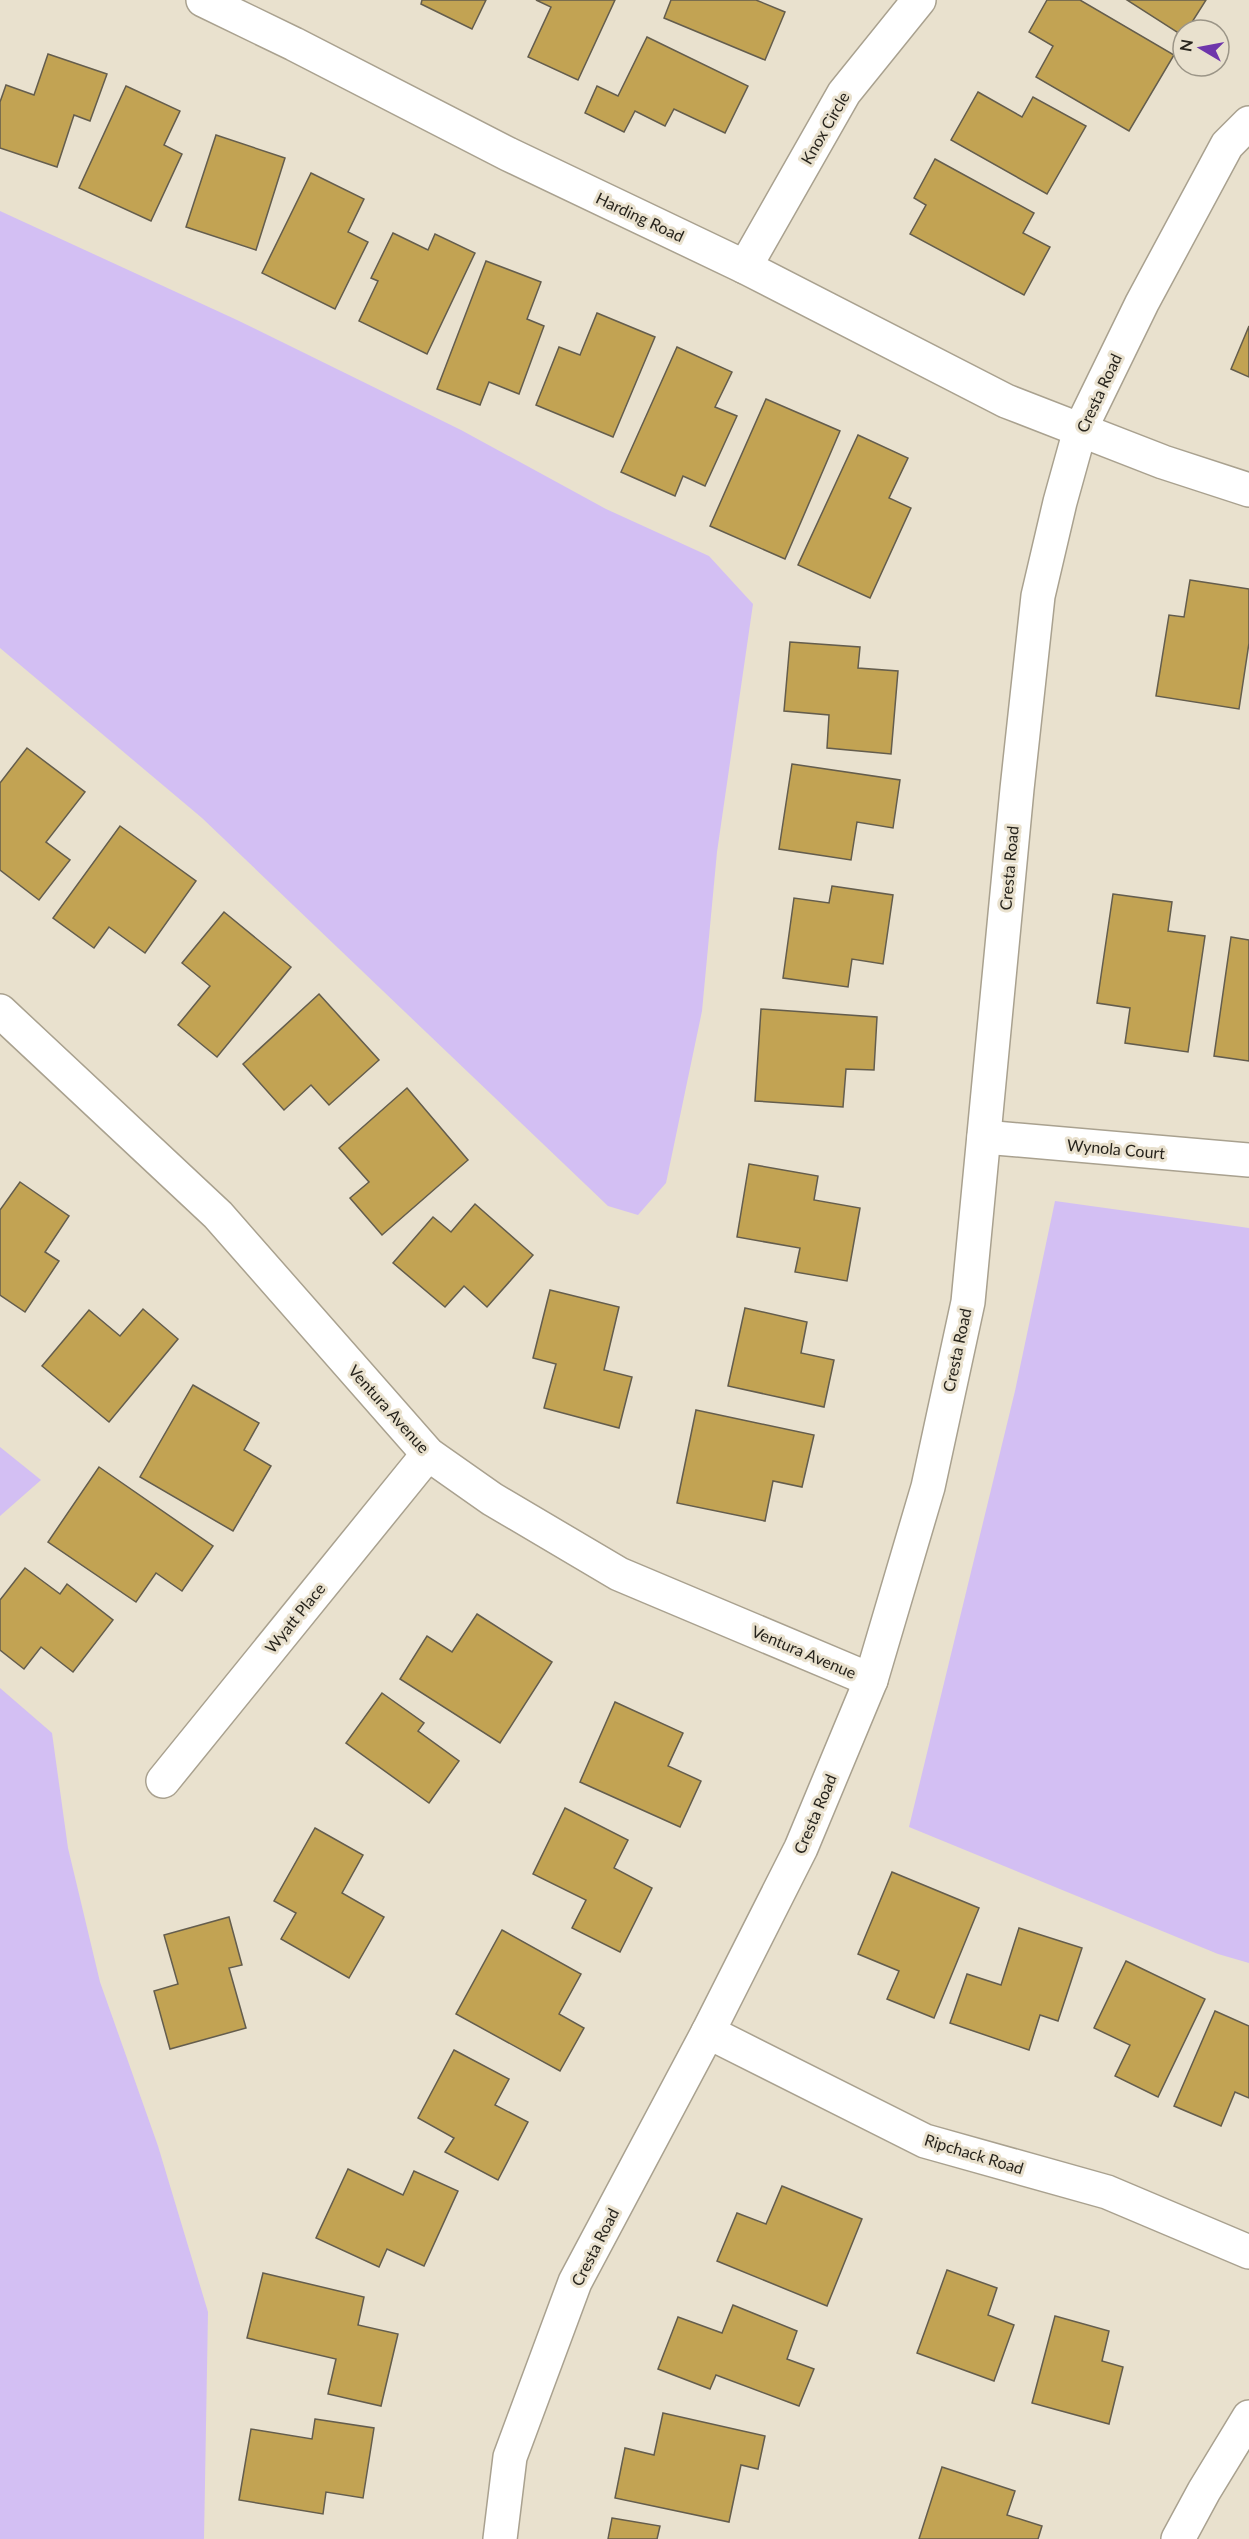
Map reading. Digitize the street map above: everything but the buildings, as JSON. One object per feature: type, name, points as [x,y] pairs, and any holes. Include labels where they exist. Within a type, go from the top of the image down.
[{"type":"street","name":"Harding Road","points":[[203,0],[508,154],[745,267],[1006,401],[1163,462],[1249,490]]},
{"type":"street","name":"Knox Circle","points":[[745,267],[844,93],[919,0]]},
{"type":"street","name":"Cresta Road","points":[[500,2539],[510,2457],[575,2282],[708,2032],[801,1848],[871,1680],[928,1487],[968,1302],[1017,789],[1038,596],[1060,502],[1080,430],[1142,303],[1227,145],[1249,123]]},
{"type":"street","name":"Ventura Avenue","points":[[0,1011],[218,1215],[428,1455],[492,1499],[619,1574],[871,1680]]},
{"type":"street","name":"Wynola Court","points":[[984,1137],[1249,1160]]},
{"type":"street","name":"Wyatt Place","points":[[162,1781],[428,1455]]},
{"type":"street","name":"Ripchack Road","points":[[708,2032],[925,2141],[1107,2192],[1249,2252]]},
{"type":"street","points":[[1178,2539],[1249,2417]]},
{"type":"shaded area","points":[[0,211],[237,320],[461,430],[606,509],[709,556],[753,604],[717,852],[702,1011],[666,1183],[638,1215],[608,1206],[202,818],[0,648]]},
{"type":"shaded area","points":[[1055,1201],[1249,1228],[1249,1963],[1218,1954],[909,1827],[1015,1391]]},
{"type":"shaded area","points":[[0,1447],[41,1480],[0,1516]]},
{"type":"shaded area","points":[[0,1688],[52,1733],[68,1848],[100,1982],[158,2146],[208,2312],[204,2539],[0,2539]]}]
